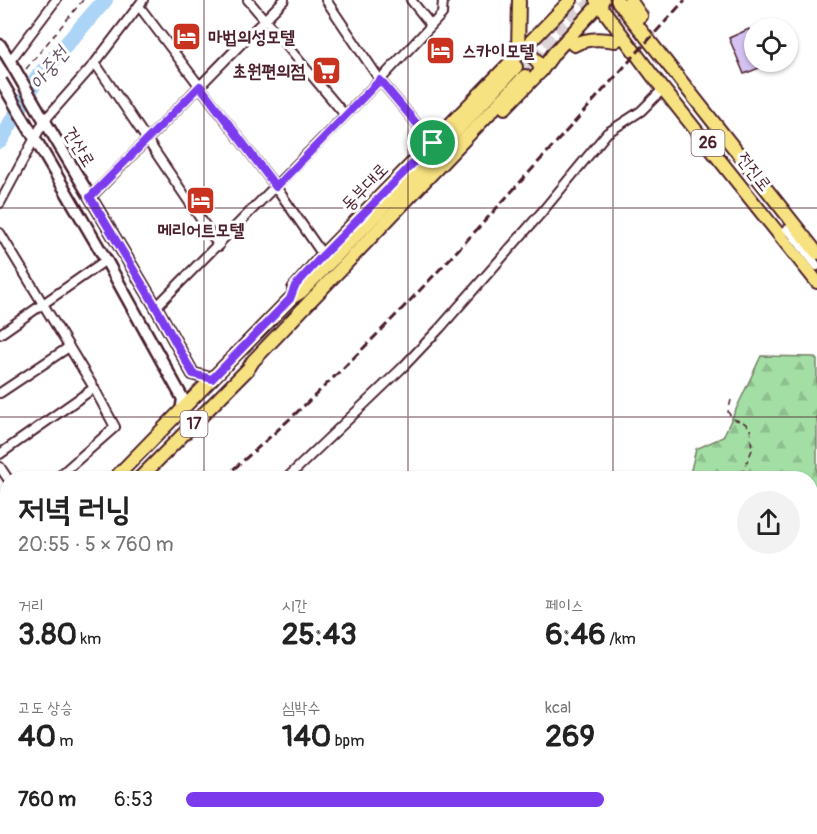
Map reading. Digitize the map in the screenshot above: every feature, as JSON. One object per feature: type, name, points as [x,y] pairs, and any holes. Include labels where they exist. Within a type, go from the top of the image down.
[{"type":"main road","points":[[519,0],[518,53],[527,53],[534,57],[541,71]]},
{"type":"main road","name":"동부대로","points":[[290,299],[295,286],[323,255],[571,0]]},
{"type":"main road","name":"전진로","points":[[616,0],[816,249]]},
{"type":"main road","name":"26","points":[[630,0],[641,16],[634,23]]},
{"type":"main road","points":[[248,369],[258,364],[541,71],[600,2]]},
{"type":"main road","name":"전진로","points":[[600,2],[622,36],[817,282]]},
{"type":"main road","points":[[567,39],[574,45],[583,40],[615,41],[622,36]]},
{"type":"main road","name":"동부대로","points":[[122,471],[290,299],[301,292],[521,71],[248,369],[147,471]]},
{"type":"street","points":[[16,67],[56,0]]},
{"type":"street","points":[[248,0],[345,115]]},
{"type":"street","points":[[90,197],[284,0]]},
{"type":"street","points":[[326,0],[380,80],[433,143]]},
{"type":"street","points":[[411,0],[431,26]]},
{"type":"street","points":[[156,307],[219,246],[431,26],[442,14],[443,0]]},
{"type":"street","points":[[0,203],[35,139],[42,117],[95,63],[141,3],[323,255]]},
{"type":"street","name":"건산로","points":[[0,45],[16,67],[42,117],[156,307],[193,374],[212,379]]},
{"type":"street","points":[[95,63],[219,246]]},
{"type":"street","name":"건산로","points":[[0,80],[106,260],[183,399],[181,411]]},
{"type":"street","points":[[293,471],[403,367],[440,328],[541,213],[607,133],[641,111],[663,88]]},
{"type":"street","points":[[781,234],[788,229],[817,266]]},
{"type":"street","points":[[0,233],[44,303],[115,428],[65,471]]},
{"type":"street","points":[[0,334],[106,260]]},
{"type":"street","points":[[0,393],[69,347]]},
{"type":"street","points":[[0,454],[94,388]]},
{"type":"path","points":[[16,67],[83,0]]},
{"type":"path","points":[[731,400],[728,412],[733,419],[750,427],[752,450],[743,471]]},
{"type":"green space","points":[[761,356],[814,357],[817,360],[817,471],[691,471],[696,449],[723,437]]},
{"type":"building","points":[[744,31],[744,72],[749,72],[744,74],[729,38]]},
{"type":"waterway","name":"아중천","points":[[0,141],[38,77],[105,0]]},
{"type":"tunnel","points":[[516,67],[578,0]]},
{"type":"tunnel","points":[[525,76],[593,0]]},
{"type":"railway","points":[[231,471],[285,423],[404,307],[685,0]]},
{"type":"place","name":"마법의성모텔","points":[[187,37]]},
{"type":"place","name":"스카이모텔","points":[[441,51]]},
{"type":"place","name":"초원편의점","points":[[326,71]]},
{"type":"place","name":"메리어트모텔","points":[[201,201]]},
{"type":"route","points":[[380,80],[433,143],[323,255],[295,286],[290,299],[212,379],[193,374],[90,197],[200,86],[276,187],[380,80]]}]
